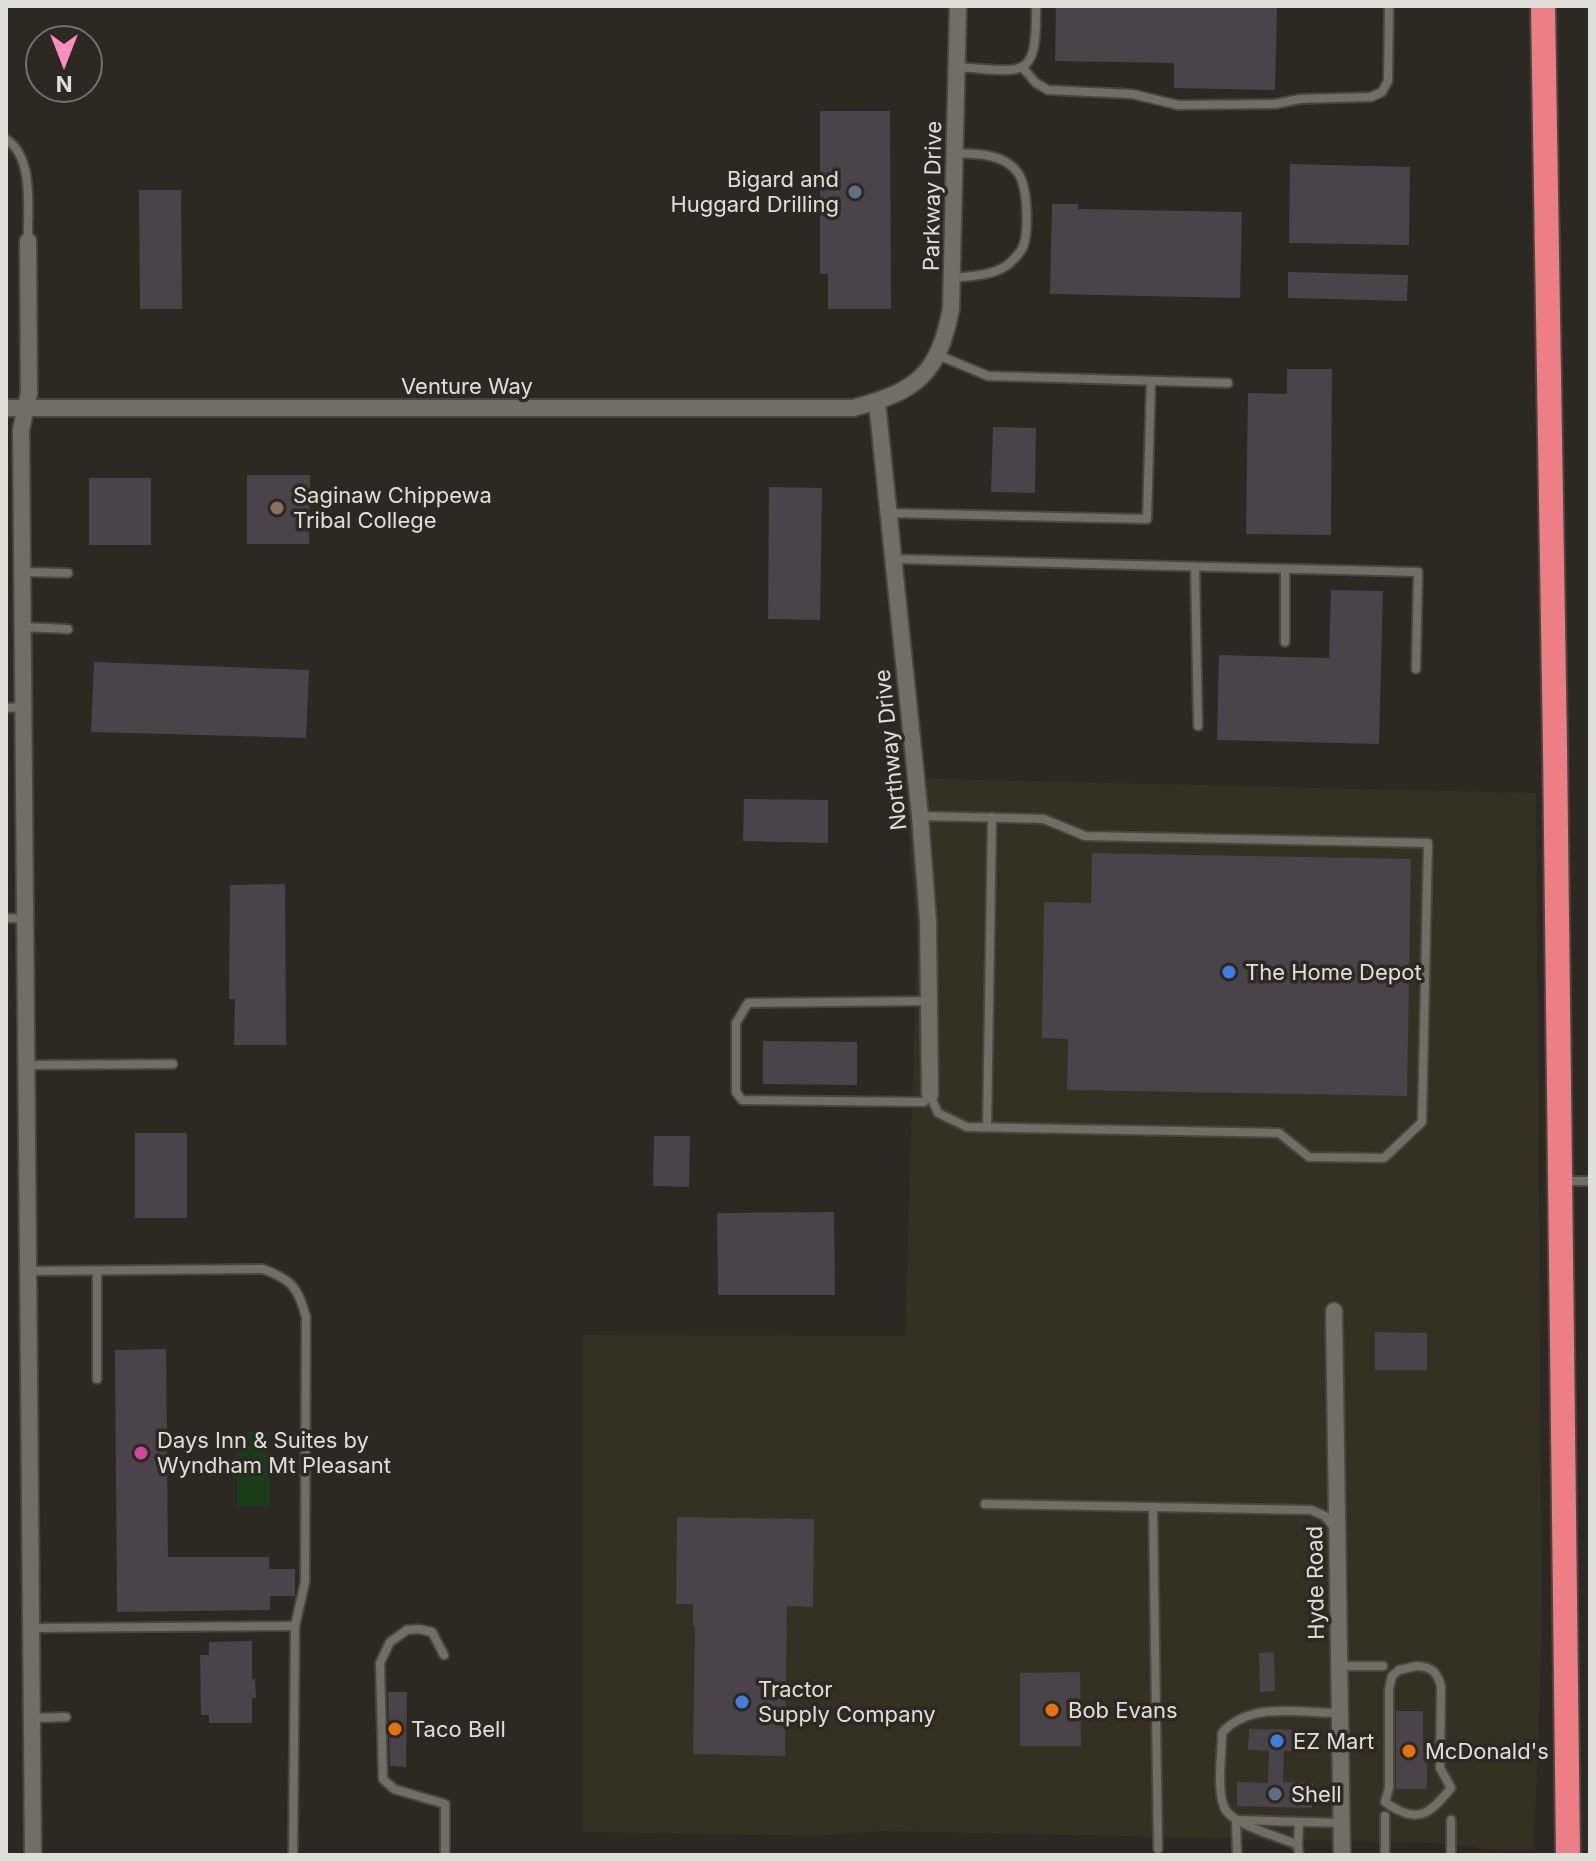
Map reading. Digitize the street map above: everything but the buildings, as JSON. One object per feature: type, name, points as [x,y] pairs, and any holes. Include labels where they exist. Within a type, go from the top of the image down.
[{"type":"highway","points":[[1543,6],[1568,1855]]},
{"type":"street","name":"Parkway Drive","points":[[922,379],[938,355],[947,333],[951,309],[958,6]]},
{"type":"street","points":[[28,241],[29,393],[21,430],[33,1855]]},
{"type":"street","name":"Venture Way","points":[[6,408],[853,408],[877,402],[922,379]]},
{"type":"street","name":"Northway Drive","points":[[877,402],[920,816],[928,921],[930,1095]]},
{"type":"street","name":"Hyde Road","points":[[1334,1311],[1342,1855]]},
{"type":"lane","points":[[957,67],[1023,68],[1031,61],[1035,51],[1036,6]]},
{"type":"lane","points":[[1023,68],[1036,83],[1048,90],[1132,94],[1178,105],[1275,104],[1300,99],[1371,97],[1382,92],[1388,81],[1389,6]]},
{"type":"lane","points":[[6,139],[13,143],[23,163],[27,185],[28,241]]},
{"type":"lane","points":[[952,278],[988,274],[1009,264],[1023,247],[1027,216],[1019,173],[1006,162],[985,154],[955,153]]},
{"type":"lane","points":[[938,355],[988,376],[1228,383]]},
{"type":"lane","points":[[888,513],[1147,519],[1151,381]]},
{"type":"lane","points":[[893,559],[1418,572],[1416,669]]},
{"type":"lane","points":[[1195,567],[1198,726]]},
{"type":"lane","points":[[1285,569],[1285,642]]},
{"type":"lane","points":[[22,572],[68,573]]},
{"type":"lane","points":[[23,627],[68,629]]},
{"type":"lane","points":[[6,708],[23,707]]},
{"type":"lane","points":[[920,816],[1044,819],[1085,836],[1428,843],[1422,1122],[1384,1158],[1309,1157],[1279,1133],[967,1127],[938,1113],[930,1095],[924,1102],[826,1102],[742,1100],[736,1092],[736,1023],[748,1003],[929,1001]]},
{"type":"lane","points":[[987,1127],[992,817]]},
{"type":"lane","points":[[6,918],[25,919]]},
{"type":"lane","points":[[26,1065],[173,1064]]},
{"type":"lane","points":[[1560,1181],[1590,1181]]},
{"type":"lane","points":[[28,1271],[263,1269],[285,1277],[299,1293],[306,1317],[305,1582],[295,1626],[293,1855]]},
{"type":"lane","points":[[97,1271],[97,1379]]},
{"type":"lane","points":[[985,1504],[1311,1510],[1325,1516],[1336,1530]]},
{"type":"lane","points":[[1153,1507],[1157,1853]]},
{"type":"lane","points":[[31,1628],[295,1626]]},
{"type":"lane","points":[[444,1655],[432,1632],[407,1630],[390,1642],[380,1663],[383,1779],[394,1789],[445,1804],[445,1855]]},
{"type":"lane","points":[[1338,1666],[1383,1666]]},
{"type":"lane","points":[[1409,1666],[1428,1666],[1438,1676],[1441,1686],[1440,1768],[1451,1788],[1432,1812],[1423,1815],[1397,1811],[1385,1802],[1389,1788],[1389,1689],[1392,1676],[1409,1666]]},
{"type":"lane","points":[[1299,1822],[1298,1850],[1236,1820],[1225,1811],[1221,1797],[1222,1733],[1232,1722],[1256,1712],[1339,1713]]},
{"type":"lane","points":[[31,1718],[66,1717]]},
{"type":"lane","points":[[1385,1816],[1385,1855]]},
{"type":"lane","points":[[1236,1820],[1342,1823]]},
{"type":"lane","points":[[1236,1820],[1237,1855]]},
{"type":"lane","points":[[1451,1820],[1451,1855]]},
{"type":"shaded area","points":[[904,778],[1536,793],[1542,1628],[1534,1850],[1508,1851],[1436,1843],[884,1831],[817,1836],[583,1832],[583,1335],[905,1336],[917,944]]},
{"type":"green space","points":[[269,1431],[269,1506],[237,1506],[236,1432]]},
{"type":"place","name":"Bigard and Huggard Drilling","points":[[855,192]]},
{"type":"place","name":"Saginaw Chippewa Tribal College","points":[[277,508]]},
{"type":"place","name":"The Home Depot","points":[[1229,972]]},
{"type":"place","name":"Days Inn & Suites by Wyndham Mt Pleasant","points":[[141,1453]]},
{"type":"place","name":"Tractor Supply Company","points":[[742,1702]]},
{"type":"place","name":"Bob Evans","points":[[1052,1710]]},
{"type":"place","name":"Taco Bell","points":[[395,1729]]},
{"type":"place","name":"EZ Mart","points":[[1277,1741]]},
{"type":"place","name":"McDonald's","points":[[1409,1751]]},
{"type":"place","name":"Shell","points":[[1275,1794]]}]
